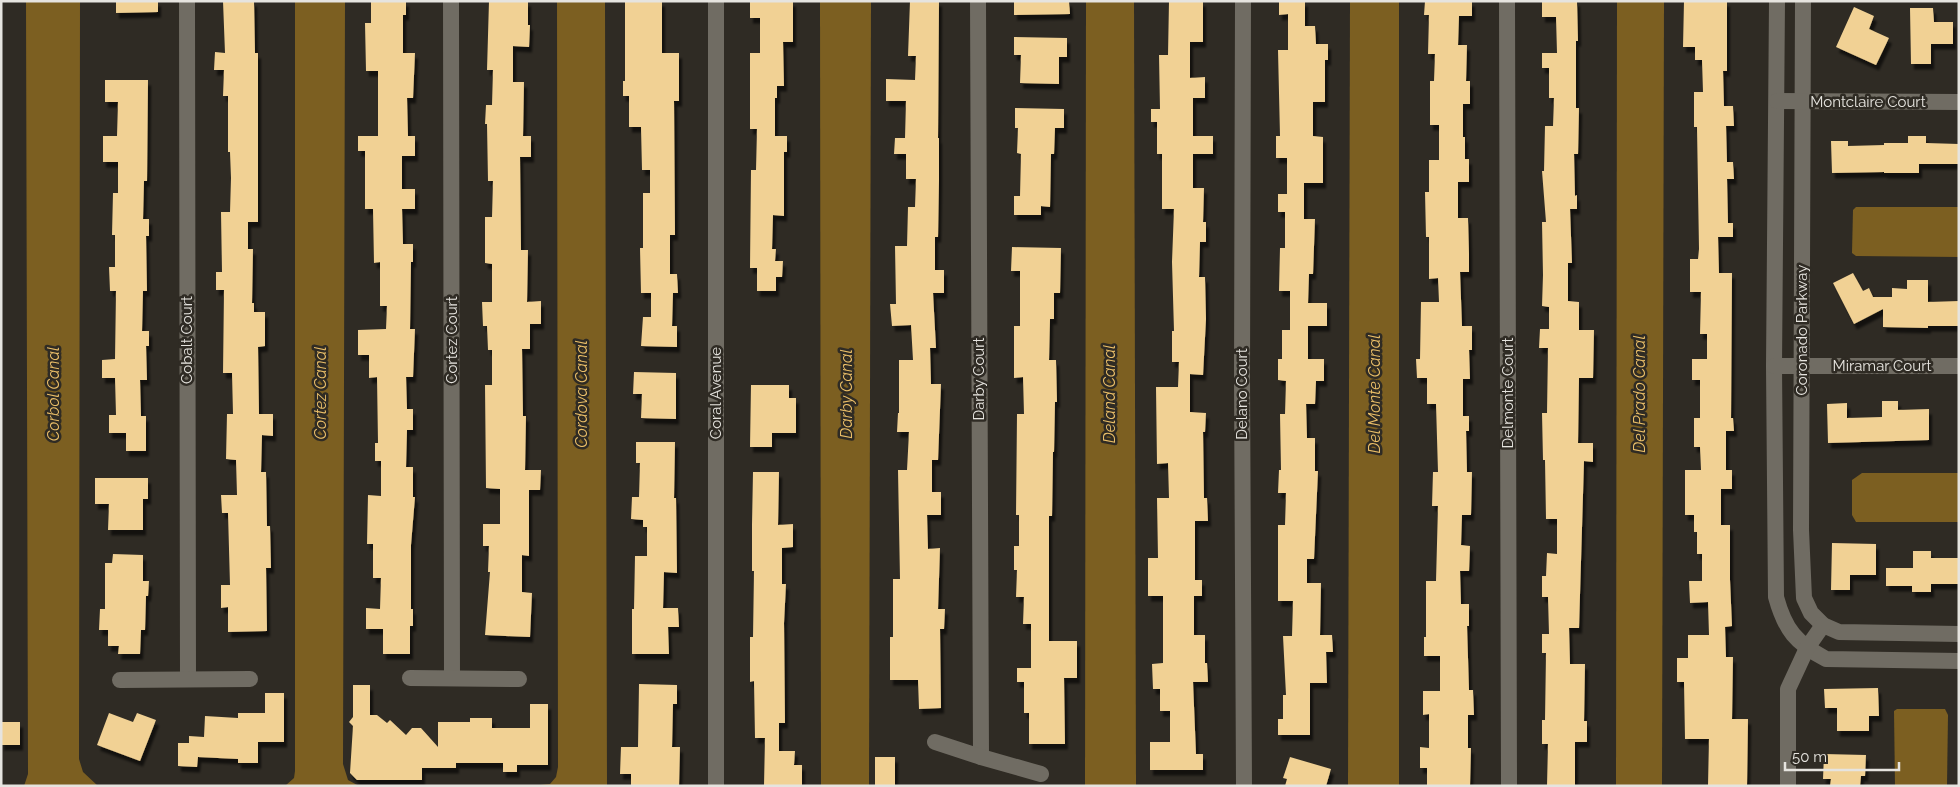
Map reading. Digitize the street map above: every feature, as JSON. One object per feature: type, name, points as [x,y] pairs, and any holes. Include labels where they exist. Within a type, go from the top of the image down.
[{"type":"street","name":"Cobalt Court","points":[[187,1],[188,679]]},
{"type":"street","name":"Cortez Court","points":[[451,1],[452,678]]},
{"type":"street","name":"Coral Avenue","points":[[716,1],[716,786]]},
{"type":"street","name":"Darby Court","points":[[978,1],[981,757]]},
{"type":"street","name":"Delano Court","points":[[1243,1],[1244,786]]},
{"type":"street","name":"Delmonte Court","points":[[1507,1],[1509,786]]},
{"type":"street","name":"Coronado Parkway","points":[[1777,1],[1774,366],[1776,597],[1781,617],[1788,629],[1806,648]]},
{"type":"street","name":"Coronado Parkway","points":[[1803,1],[1801,530],[1804,598],[1811,613],[1823,625]]},
{"type":"street","name":"Montclaire Court","points":[[1776,101],[1959,102]]},
{"type":"street","name":"Miramar Court","points":[[1774,366],[1959,366]]},
{"type":"street","points":[[1788,786],[1788,689],[1806,648],[1823,625],[1839,632],[1959,634]]},
{"type":"street","points":[[1806,648],[1826,659],[1959,660]]},
{"type":"street","points":[[410,678],[519,679]]},
{"type":"street","points":[[120,680],[250,679]]},
{"type":"street","points":[[935,742],[1041,774]]},
{"type":"water","name":"Corbol Canal","points":[[26,1],[80,1],[79,759],[83,772],[98,786],[24,786],[28,774]]},
{"type":"water","name":"Cortez Canal","points":[[295,1],[345,1],[343,764],[348,780],[359,786],[285,786],[294,778],[295,771]]},
{"type":"water","name":"Cordova Canal","points":[[557,1],[605,1],[607,786],[531,786],[550,784],[556,777],[558,767]]},
{"type":"water","name":"Darby Canal","points":[[820,1],[871,1],[869,786],[821,786]]},
{"type":"water","name":"Deland Canal","points":[[1086,1],[1134,1],[1136,786],[1085,786]]},
{"type":"water","name":"Del Monte Canal","points":[[1350,1],[1399,1],[1399,786],[1348,786]]},
{"type":"water","name":"Del Prado Canal","points":[[1617,1],[1664,1],[1662,786],[1616,786]]},
{"type":"water","points":[[1856,207],[1959,207],[1959,257],[1856,256],[1852,253],[1853,210]]},
{"type":"water","points":[[1862,473],[1959,473],[1959,522],[1856,522],[1852,515],[1852,480]]},
{"type":"water","points":[[1897,709],[1945,709],[1948,715],[1947,786],[1895,786],[1894,711]]},
{"type":"building","points":[[116,1],[158,1],[158,12],[116,13]]},
{"type":"building","points":[[223,1],[254,1],[255,53],[258,53],[258,222],[248,222],[248,249],[253,249],[252,303],[254,303],[254,312],[265,312],[265,346],[258,347],[259,414],[273,414],[273,436],[262,435],[261,472],[266,472],[267,526],[270,526],[271,568],[266,568],[267,631],[228,632],[228,607],[221,608],[221,585],[230,585],[228,513],[222,513],[221,495],[237,495],[236,460],[226,459],[227,414],[233,414],[232,373],[223,373],[224,290],[216,290],[216,272],[222,272],[221,212],[230,212],[231,178],[230,152],[228,152],[228,96],[223,96],[224,70],[214,70],[215,52],[225,53]]},
{"type":"building","points":[[371,1],[406,1],[406,15],[403,15],[403,53],[415,53],[413,98],[407,98],[408,136],[415,136],[415,156],[402,156],[402,189],[415,189],[415,209],[402,209],[403,244],[413,244],[410,329],[415,329],[413,377],[406,377],[407,409],[413,409],[413,430],[407,430],[406,467],[413,467],[413,497],[415,497],[411,545],[411,609],[413,609],[413,626],[410,626],[410,654],[383,654],[383,629],[366,629],[366,608],[380,609],[381,578],[373,578],[373,544],[367,544],[368,495],[381,496],[381,461],[375,461],[375,443],[378,443],[377,377],[369,378],[369,355],[358,355],[358,330],[386,329],[387,306],[380,306],[380,262],[374,263],[373,209],[365,209],[365,151],[358,151],[358,136],[378,136],[378,71],[366,71],[365,23],[371,23]]},
{"type":"building","points":[[489,1],[528,1],[528,25],[530,25],[529,47],[513,46],[513,82],[524,82],[523,136],[531,136],[531,157],[520,157],[521,250],[528,250],[527,302],[541,301],[541,324],[530,324],[530,349],[522,349],[523,416],[526,416],[525,470],[541,470],[540,490],[529,490],[529,556],[522,555],[522,592],[532,593],[530,637],[485,635],[490,572],[488,572],[489,546],[483,546],[483,524],[500,524],[500,489],[486,488],[485,385],[492,385],[492,350],[488,350],[487,326],[483,326],[482,302],[492,302],[492,264],[485,263],[485,217],[492,217],[493,181],[488,181],[487,124],[485,124],[486,105],[492,105],[493,70],[487,70]]},
{"type":"building","points":[[625,1],[662,1],[662,53],[679,53],[679,101],[674,101],[675,235],[670,235],[670,274],[677,274],[678,293],[673,293],[672,326],[677,326],[677,347],[641,346],[643,317],[651,317],[651,293],[641,293],[640,248],[643,248],[643,193],[650,193],[650,170],[642,170],[641,127],[629,127],[629,96],[623,96],[623,81],[625,81]]},
{"type":"building","points":[[750,1],[793,1],[793,42],[783,42],[784,86],[777,86],[777,98],[775,98],[775,136],[787,136],[787,152],[784,152],[784,216],[773,215],[772,249],[776,249],[775,261],[783,261],[782,277],[776,277],[776,291],[757,291],[757,268],[750,268],[751,170],[756,170],[757,129],[750,129],[750,53],[760,53],[760,18],[750,18]]},
{"type":"building","points":[[910,1],[939,1],[939,180],[938,237],[935,237],[935,270],[944,270],[944,293],[933,293],[936,348],[930,348],[931,384],[941,384],[938,460],[932,460],[932,492],[941,492],[941,515],[927,515],[928,549],[940,548],[938,609],[945,609],[944,629],[940,629],[941,708],[919,709],[918,680],[890,680],[890,637],[893,637],[893,579],[900,579],[898,470],[907,470],[909,432],[897,432],[899,360],[913,360],[911,325],[892,326],[890,304],[896,304],[895,246],[907,246],[908,207],[915,207],[916,179],[906,179],[906,154],[894,154],[895,138],[905,138],[906,101],[886,101],[886,79],[915,80],[916,56],[908,56]]},
{"type":"building","points":[[1014,1],[1069,1],[1070,14],[1014,15]]},
{"type":"building","points":[[1169,1],[1203,1],[1203,42],[1190,42],[1190,78],[1205,77],[1205,98],[1193,98],[1193,136],[1213,136],[1213,154],[1193,154],[1193,188],[1204,188],[1203,222],[1206,222],[1206,242],[1200,242],[1199,277],[1205,277],[1206,319],[1203,375],[1190,374],[1190,412],[1206,413],[1205,432],[1203,432],[1204,498],[1207,498],[1208,521],[1195,521],[1195,580],[1202,580],[1202,596],[1194,596],[1194,635],[1205,635],[1205,663],[1207,663],[1208,682],[1193,682],[1196,754],[1203,754],[1203,770],[1150,770],[1150,742],[1170,742],[1170,711],[1160,711],[1160,689],[1153,689],[1152,664],[1163,663],[1163,596],[1148,596],[1148,558],[1158,558],[1157,498],[1169,498],[1168,463],[1157,464],[1156,387],[1178,387],[1179,362],[1172,362],[1172,331],[1174,331],[1172,262],[1174,209],[1162,209],[1162,154],[1157,154],[1157,122],[1151,122],[1151,109],[1160,109],[1159,55],[1168,55]]},
{"type":"building","points":[[1279,1],[1305,1],[1305,26],[1315,26],[1316,44],[1328,44],[1328,60],[1325,60],[1325,102],[1313,102],[1313,136],[1323,137],[1323,183],[1304,183],[1304,219],[1315,219],[1313,274],[1309,274],[1308,303],[1327,303],[1327,326],[1308,326],[1308,359],[1324,359],[1324,381],[1316,381],[1315,404],[1306,404],[1307,438],[1315,438],[1315,471],[1318,471],[1314,559],[1307,559],[1307,583],[1321,583],[1320,635],[1332,635],[1333,652],[1326,652],[1327,683],[1310,683],[1310,735],[1278,735],[1278,719],[1283,719],[1283,695],[1286,695],[1283,636],[1292,636],[1293,601],[1278,601],[1278,525],[1285,525],[1286,493],[1278,493],[1279,470],[1281,470],[1280,414],[1285,414],[1286,381],[1278,380],[1278,359],[1282,359],[1282,330],[1290,330],[1290,291],[1279,291],[1280,248],[1285,248],[1285,212],[1278,212],[1278,194],[1287,194],[1287,158],[1276,158],[1276,136],[1280,136],[1278,50],[1288,50],[1288,14],[1279,15]]},
{"type":"building","points":[[1425,1],[1472,1],[1472,16],[1459,16],[1458,45],[1467,45],[1466,81],[1470,81],[1470,104],[1463,104],[1463,137],[1465,137],[1465,159],[1469,159],[1469,182],[1458,182],[1458,218],[1468,218],[1469,272],[1460,272],[1462,326],[1472,326],[1472,350],[1469,350],[1470,379],[1463,379],[1463,416],[1469,416],[1469,431],[1466,431],[1467,472],[1472,472],[1471,515],[1462,515],[1461,545],[1470,546],[1469,571],[1460,571],[1461,604],[1469,604],[1469,626],[1467,626],[1469,690],[1473,690],[1474,715],[1468,715],[1468,748],[1471,748],[1470,786],[1427,786],[1427,768],[1420,768],[1420,747],[1429,748],[1429,714],[1423,715],[1423,691],[1440,691],[1440,656],[1424,656],[1426,581],[1436,581],[1438,506],[1432,506],[1433,472],[1438,472],[1436,404],[1427,404],[1427,378],[1417,378],[1416,359],[1420,359],[1421,302],[1439,302],[1438,278],[1429,279],[1429,237],[1426,237],[1425,192],[1429,192],[1429,160],[1439,160],[1439,125],[1430,125],[1430,81],[1434,81],[1435,54],[1428,54],[1429,15],[1424,15]]},
{"type":"building","points":[[1542,1],[1577,1],[1576,108],[1579,108],[1578,154],[1574,154],[1577,209],[1570,209],[1572,263],[1568,263],[1568,301],[1579,302],[1579,330],[1594,330],[1593,378],[1579,378],[1578,443],[1593,443],[1593,462],[1584,461],[1579,628],[1569,628],[1570,664],[1585,664],[1584,721],[1587,721],[1587,742],[1575,742],[1575,786],[1547,786],[1548,744],[1542,744],[1542,720],[1545,720],[1546,653],[1542,653],[1542,634],[1549,634],[1548,597],[1542,597],[1542,576],[1546,576],[1547,553],[1557,554],[1557,519],[1546,519],[1542,413],[1547,413],[1548,348],[1539,348],[1540,329],[1549,329],[1549,307],[1542,306],[1542,222],[1546,222],[1542,171],[1544,171],[1545,126],[1553,126],[1554,98],[1549,98],[1549,68],[1542,68],[1542,53],[1557,53],[1556,17],[1542,17]]},
{"type":"building","points":[[1684,1],[1727,1],[1727,71],[1723,71],[1724,106],[1733,106],[1734,126],[1726,126],[1727,162],[1733,162],[1734,179],[1727,179],[1728,223],[1733,223],[1733,237],[1718,237],[1719,273],[1732,273],[1731,418],[1733,418],[1734,431],[1726,431],[1726,470],[1732,470],[1732,489],[1721,489],[1721,525],[1730,525],[1732,626],[1725,627],[1726,657],[1733,657],[1732,719],[1748,719],[1747,786],[1708,786],[1709,739],[1685,739],[1684,682],[1677,682],[1677,658],[1688,658],[1688,635],[1709,635],[1708,602],[1690,603],[1689,581],[1702,581],[1702,554],[1697,554],[1697,532],[1694,532],[1694,515],[1685,515],[1685,470],[1701,470],[1700,447],[1694,447],[1694,418],[1700,418],[1700,380],[1692,380],[1692,359],[1707,359],[1707,334],[1700,334],[1701,292],[1690,292],[1690,259],[1698,259],[1699,249],[1697,127],[1694,127],[1694,92],[1703,92],[1702,60],[1695,60],[1695,47],[1683,47]]},
{"type":"building","points":[[1854,7],[1874,16],[1869,29],[1889,38],[1876,65],[1836,47]]},
{"type":"building","points":[[1910,8],[1933,8],[1934,22],[1953,22],[1953,44],[1931,44],[1931,64],[1911,64]]},
{"type":"building","points":[[1014,37],[1067,38],[1067,57],[1059,57],[1059,84],[1020,83],[1021,55],[1014,55]]},
{"type":"building","points":[[105,80],[148,80],[147,181],[144,181],[143,219],[149,219],[149,236],[146,236],[147,291],[143,291],[142,331],[149,331],[149,346],[146,346],[147,380],[140,380],[141,416],[146,416],[146,451],[126,451],[126,433],[109,433],[109,415],[116,415],[115,378],[102,378],[102,360],[115,359],[116,291],[110,291],[109,267],[115,267],[115,235],[112,235],[113,193],[118,193],[118,162],[103,162],[103,136],[117,136],[118,102],[105,102]]},
{"type":"building","points":[[1015,108],[1064,109],[1064,128],[1055,128],[1054,154],[1051,154],[1050,207],[1041,206],[1041,215],[1014,215],[1014,196],[1020,196],[1021,154],[1017,153],[1018,128],[1015,128]]},
{"type":"building","points":[[1908,136],[1926,136],[1926,143],[1959,144],[1959,164],[1919,164],[1919,173],[1832,173],[1831,141],[1848,141],[1848,146],[1884,145],[1884,143],[1908,143]]},
{"type":"building","points":[[1012,247],[1061,248],[1060,293],[1054,293],[1054,319],[1050,319],[1049,360],[1056,360],[1057,402],[1055,402],[1052,516],[1049,516],[1049,641],[1077,641],[1077,678],[1064,678],[1065,744],[1029,744],[1029,713],[1024,713],[1024,682],[1017,682],[1017,668],[1031,668],[1031,624],[1023,624],[1024,597],[1016,597],[1017,570],[1014,570],[1014,546],[1019,546],[1019,515],[1016,515],[1017,414],[1024,414],[1023,377],[1014,378],[1014,326],[1020,326],[1020,271],[1011,271]]},
{"type":"building","points":[[1853,273],[1863,291],[1869,288],[1873,297],[1892,297],[1892,288],[1907,289],[1907,280],[1928,280],[1928,302],[1959,301],[1959,326],[1928,326],[1928,328],[1883,327],[1883,309],[1854,324],[1833,283]]},
{"type":"building","points":[[634,372],[676,373],[676,419],[641,418],[642,394],[633,394]]},
{"type":"building","points":[[751,385],[789,385],[789,398],[796,398],[796,433],[772,433],[772,447],[750,447]]},
{"type":"building","points":[[1882,401],[1898,401],[1898,410],[1929,409],[1929,440],[1828,443],[1827,404],[1847,403],[1847,418],[1882,417]]},
{"type":"building","points":[[636,442],[675,442],[674,498],[676,498],[677,573],[664,572],[663,608],[678,608],[679,627],[668,627],[669,654],[632,654],[635,556],[647,556],[647,527],[643,527],[643,520],[631,519],[632,497],[639,497],[640,463],[636,463]]},
{"type":"building","points":[[753,472],[779,472],[778,525],[793,524],[793,547],[782,548],[782,584],[786,584],[784,623],[785,723],[779,723],[779,751],[795,751],[794,765],[802,765],[802,786],[764,786],[765,738],[755,738],[754,681],[750,682],[750,637],[753,637],[754,571],[752,571]]},
{"type":"building","points":[[95,478],[148,478],[148,499],[143,499],[143,530],[108,530],[109,504],[95,504]]},
{"type":"building","points":[[1832,543],[1876,544],[1876,575],[1850,575],[1850,590],[1831,590]]},
{"type":"building","points":[[1913,551],[1931,551],[1931,558],[1959,558],[1959,584],[1931,584],[1931,592],[1912,592],[1912,586],[1886,586],[1886,568],[1913,568]]},
{"type":"building","points":[[113,554],[143,555],[143,581],[149,581],[148,596],[146,596],[145,630],[141,630],[140,654],[118,654],[119,646],[108,646],[108,630],[99,630],[100,609],[105,609],[105,563],[112,563]]},
{"type":"building","points":[[639,684],[677,685],[677,704],[673,704],[672,747],[680,747],[679,786],[631,786],[631,774],[620,774],[621,747],[638,747]]},
{"type":"building","points":[[353,685],[370,685],[370,715],[377,715],[387,723],[390,720],[406,735],[412,728],[421,728],[438,747],[438,722],[470,722],[470,718],[492,718],[492,728],[530,728],[530,704],[548,704],[548,765],[517,765],[517,772],[503,772],[503,763],[456,763],[456,768],[422,768],[422,780],[357,780],[350,773],[353,726],[349,722],[353,717]]},
{"type":"building","points":[[1878,688],[1879,716],[1869,716],[1869,731],[1837,731],[1837,708],[1825,708],[1824,689]]},
{"type":"building","points":[[265,693],[284,693],[284,742],[258,742],[258,763],[238,763],[238,759],[198,757],[197,767],[178,766],[178,743],[189,743],[189,736],[204,737],[205,716],[238,718],[238,713],[265,713]]},
{"type":"building","points":[[109,713],[133,722],[137,713],[156,720],[140,761],[97,745]]},
{"type":"building","points":[[1,722],[20,722],[20,745],[1,745]]},
{"type":"building","points":[[1824,754],[1866,755],[1865,776],[1861,776],[1860,786],[1830,786],[1831,779],[1823,779]]},
{"type":"building","points":[[875,757],[895,757],[895,786],[875,786]]},
{"type":"building","points":[[1290,757],[1331,769],[1326,786],[1285,786],[1287,779],[1283,778]]}]
